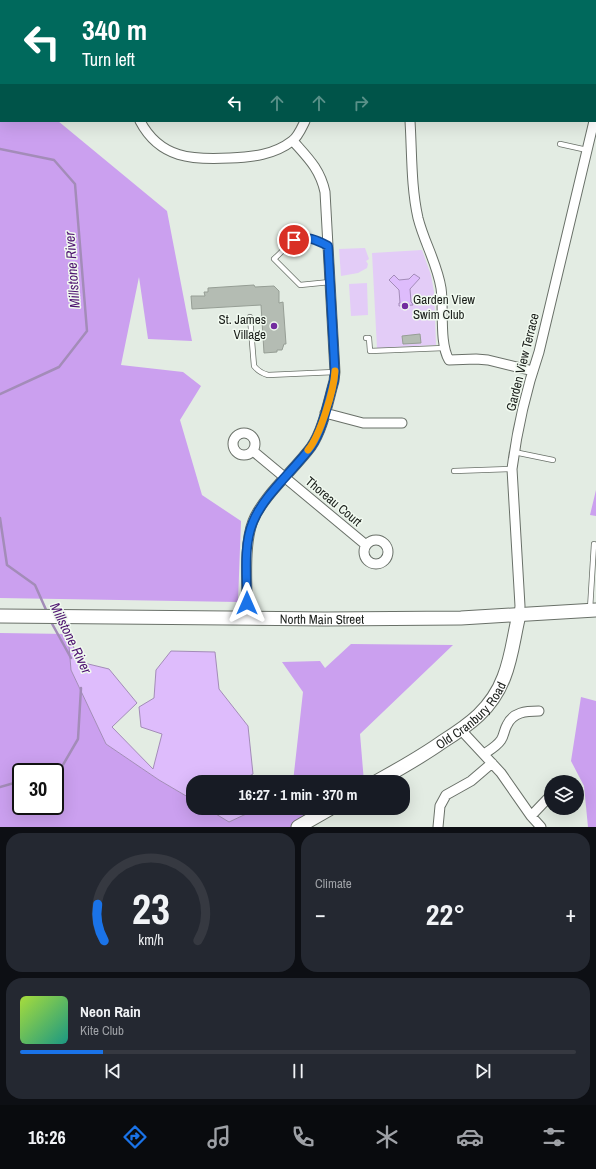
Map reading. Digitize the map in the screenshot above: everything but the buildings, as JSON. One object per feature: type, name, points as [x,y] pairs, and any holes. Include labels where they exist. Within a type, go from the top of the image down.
[{"type":"street","points":[[141,122],[152,138],[164,148],[196,159],[243,158],[261,155],[294,141],[305,122]]},
{"type":"street","points":[[410,122],[415,201],[422,230],[439,276],[444,348],[449,360],[488,360],[533,371]]},
{"type":"street","name":"Garden View Terrace","points":[[519,615],[520,606],[512,469],[514,452],[594,122]]},
{"type":"street","points":[[247,618],[247,544],[249,531],[259,508],[311,447],[318,434],[325,413],[335,372],[325,192],[322,178],[317,168],[294,141]]},
{"type":"street","points":[[325,413],[363,423],[402,423]]},
{"type":"street","name":"Thoreau Court","points":[[253,451],[366,545]]},
{"type":"street","name":"North Main Street","points":[[0,616],[332,619],[461,618],[593,610]]},
{"type":"street","name":"Old Cranbury Road","points":[[388,775],[461,730],[482,713],[496,694],[508,664],[519,615]]},
{"type":"street","points":[[484,754],[498,744],[502,739],[507,725],[515,716],[526,711],[539,710]]},
{"type":"street","points":[[461,730],[484,754],[510,785],[540,827]]},
{"type":"street","points":[[438,827],[440,806],[446,795],[471,781],[492,763]]},
{"type":"street","points":[[531,816],[544,802]]},
{"type":"street","points":[[298,827],[319,815]]},
{"type":"lane","points":[[560,144],[587,150]]},
{"type":"lane","points":[[328,246],[316,240],[300,238],[294,240],[274,259],[300,285],[330,282]]},
{"type":"lane","points":[[250,318],[254,366],[262,374],[335,372]]},
{"type":"lane","points":[[366,338],[369,338],[367,351],[444,348]]},
{"type":"lane","points":[[514,452],[553,460]]},
{"type":"lane","points":[[454,471],[512,469]]},
{"type":"lane","points":[[593,610],[594,544]]},
{"type":"shaded area","points":[[0,122],[59,122],[167,211],[192,341],[148,339],[139,277],[121,365],[183,372],[201,386],[180,420],[202,495],[241,521],[238,602],[0,598]]},
{"type":"shaded area","points":[[365,248],[369,259],[366,261],[368,264],[367,268],[358,273],[341,276],[339,249]]},
{"type":"shaded area","name":"Garden View Swim Club","points":[[422,250],[431,275],[434,292],[436,345],[377,348],[372,253]]},
{"type":"shaded area","points":[[414,274],[420,278],[410,289],[411,302],[413,305],[399,306],[399,290],[389,280],[394,275],[399,280],[409,279]]},
{"type":"shaded area","points":[[367,283],[368,315],[351,316],[349,284]]},
{"type":"shaded area","points":[[596,490],[596,516],[590,515]]},
{"type":"shaded area","points":[[0,633],[68,634],[71,670],[106,744],[159,780],[186,796],[186,815],[218,815],[229,822],[244,815],[313,815],[290,827],[0,827]]},
{"type":"shaded area","points":[[68,634],[80,662],[109,669],[137,703],[112,727],[153,769],[162,734],[141,727],[139,707],[154,698],[156,670],[171,651],[215,652],[219,689],[248,726],[253,774],[186,775],[186,796],[159,780],[106,744],[71,670]]},
{"type":"shaded area","points":[[351,644],[453,645],[360,734],[363,775],[294,775],[303,692],[282,662],[320,661],[325,668]]},
{"type":"shaded area","points":[[581,697],[596,701],[596,827],[588,827],[584,775],[578,775],[571,761]]},
{"type":"shaded area","points":[[218,815],[244,815],[229,822]]},
{"type":"waterway","name":"Millstone River","points":[[0,149],[54,160],[75,184],[87,331],[59,367],[0,394]]},
{"type":"waterway","name":"Millstone River","points":[[0,518],[7,565],[35,585],[47,612]]},
{"type":"waterway","name":"Millstone River","points":[[50,620],[71,658]]},
{"type":"waterway","name":"Millstone River","points":[[64,763],[78,739],[81,688]]},
{"type":"waterway","name":"Millstone River","points":[[0,787],[12,784]]},
{"type":"slow traffic","points":[[308,450],[318,434],[334,381],[335,371]]},
{"type":"place","name":"Garden View Swim Club","points":[[405,306]]},
{"type":"place","name":"St. James Village","points":[[274,326]]},
{"type":"route","points":[[247,603],[247,544],[249,531],[253,520],[259,508],[311,447],[318,434],[334,381],[335,372],[328,246],[316,240],[306,238],[294,240]]}]
